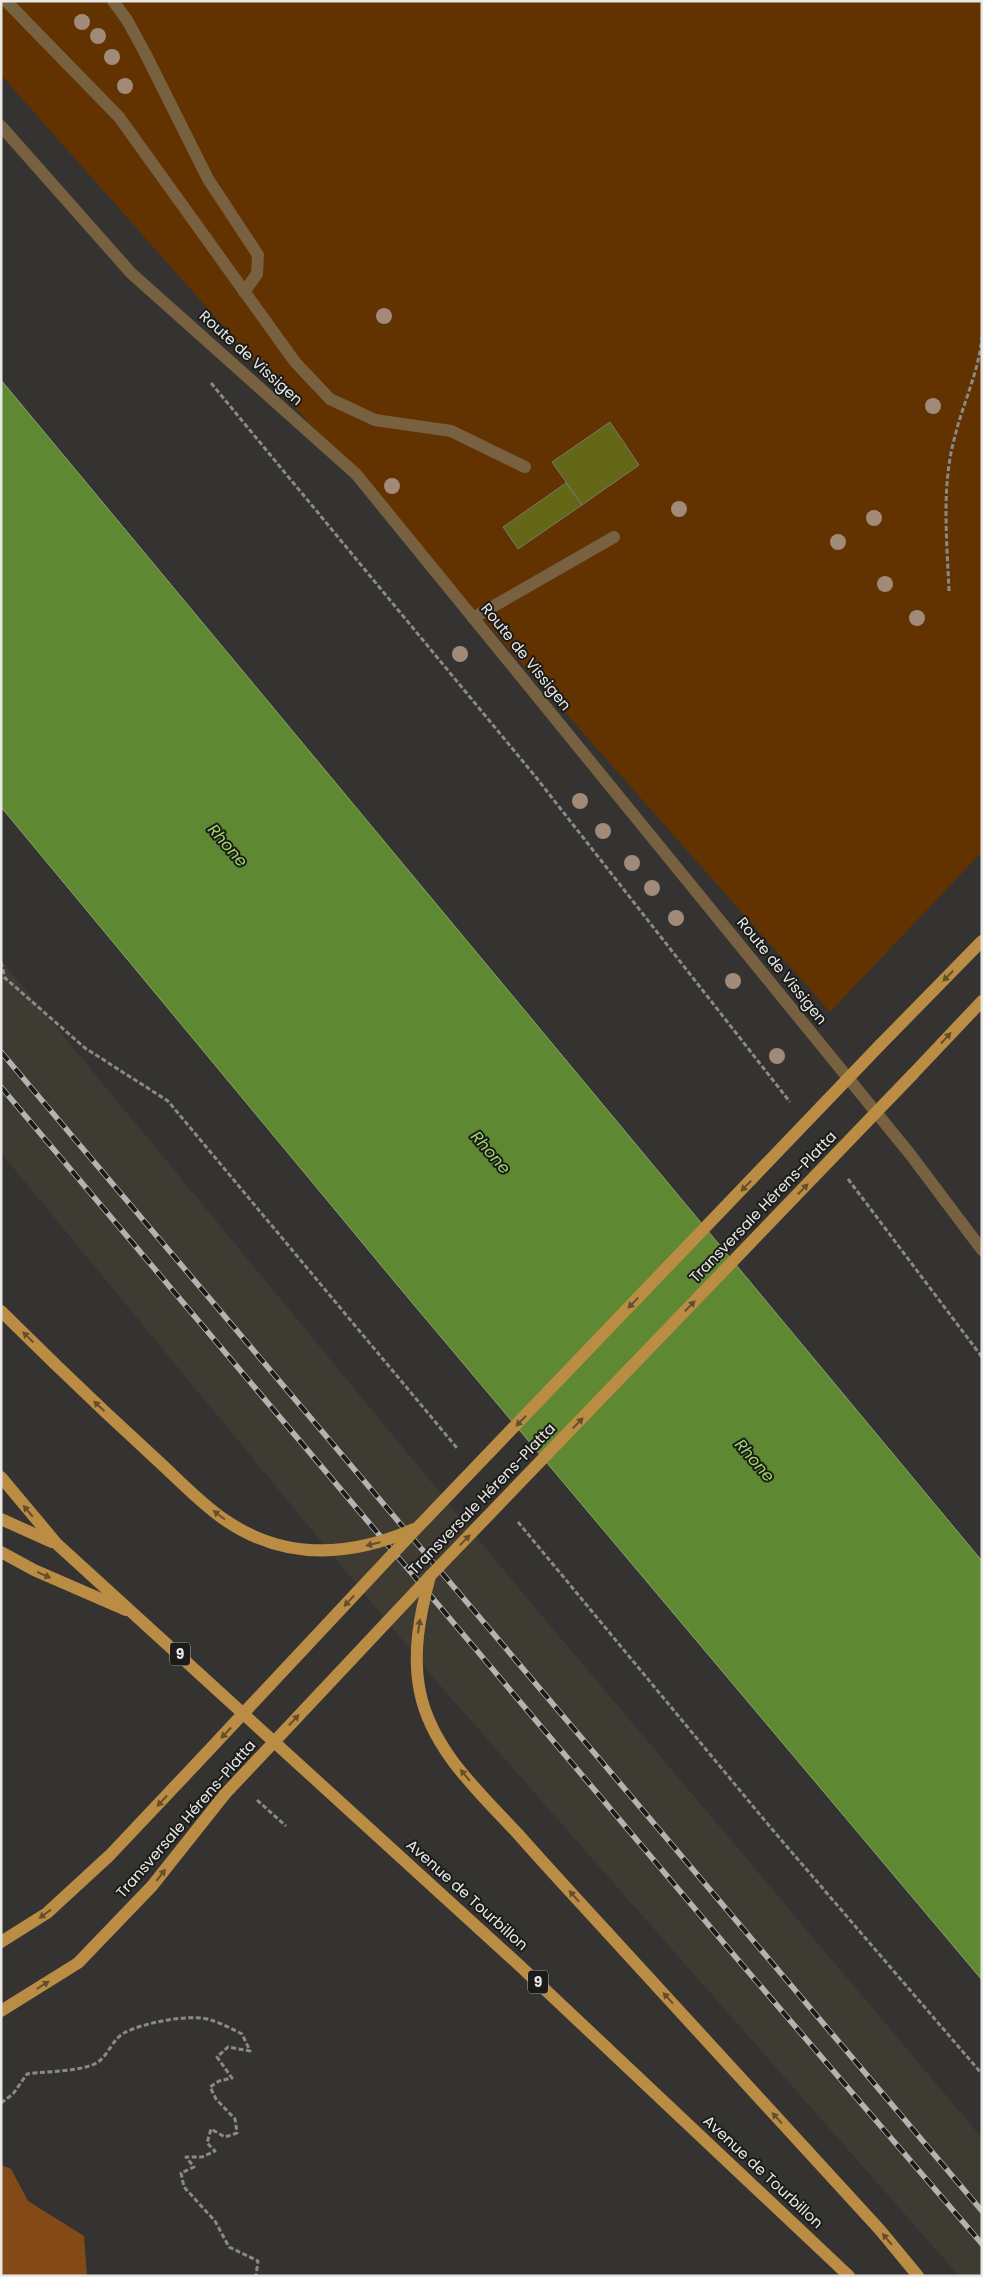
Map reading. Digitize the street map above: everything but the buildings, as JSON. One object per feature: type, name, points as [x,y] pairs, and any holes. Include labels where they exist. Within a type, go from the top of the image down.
[{"type":"main road","name":"Transversale Hérens-Platta","points":[[1,1942],[47,1913],[110,1855],[418,1528],[982,941]]},
{"type":"main road","name":"Transversale Hérens-Platta","points":[[1,2011],[78,1963],[152,1886],[225,1794],[431,1574],[982,1001]]},
{"type":"main road","points":[[1,1312],[54,1364],[204,1503],[226,1520],[249,1534],[279,1545],[322,1551],[372,1545],[418,1528]]},
{"type":"main road","name":"Avenue de Tourbillon","points":[[1,1477],[57,1544],[519,1965],[849,2276]]},
{"type":"main road","name":"Avenue de Tourbillon","points":[[1,1519],[57,1544]]},
{"type":"main road","points":[[1,1552],[34,1570],[137,1615]]},
{"type":"main road","points":[[431,1574],[419,1624],[417,1662],[420,1692],[436,1736],[444,1750],[490,1804],[873,2223],[918,2276]]},
{"type":"street","points":[[6,1],[119,117],[295,362],[330,399],[375,420],[451,431],[525,468]]},
{"type":"street","points":[[113,1],[127,20],[145,53],[208,179],[258,255],[257,274],[244,292]]},
{"type":"street","name":"Route de Vissigen","points":[[1,126],[131,273],[356,474],[910,1154],[982,1250]]},
{"type":"street","points":[[473,618],[614,537]]},
{"type":"path","points":[[949,591],[946,526],[949,462],[955,436],[975,374],[982,337]]},
{"type":"path","points":[[206,377],[535,776],[796,1109]]},
{"type":"path","points":[[843,1172],[982,1357]]},
{"type":"path","points":[[257,1800],[286,1826]]},
{"type":"path","points":[[1,2103],[13,2094],[27,2074],[51,2070],[80,2069],[99,2061],[123,2033],[148,2025],[176,2018],[209,2019],[242,2034],[250,2051],[228,2047],[217,2057],[232,2078],[219,2081],[210,2087],[216,2099],[235,2119],[236,2133],[225,2137],[211,2128],[207,2143],[215,2151],[202,2157],[186,2156],[194,2166],[181,2173],[184,2187],[215,2221],[229,2247],[258,2261],[256,2276]]},
{"type":"shaded area","points":[[1,1],[982,1],[982,852],[830,1012],[1,75]]},
{"type":"shaded area","points":[[1,960],[527,1598],[982,2138],[982,2276],[959,2276],[437,1682],[1,1153]]},
{"type":"shaded area","points":[[1,2165],[11,2169],[28,2201],[84,2236],[87,2276],[1,2276]]},
{"type":"water","name":"Rhone","points":[[1,380],[982,1561],[982,1980],[404,1293],[1,807]]},
{"type":"railway","points":[[1,1052],[982,2211]]},
{"type":"railway","points":[[1,1087],[739,1961],[982,2244]]}]
